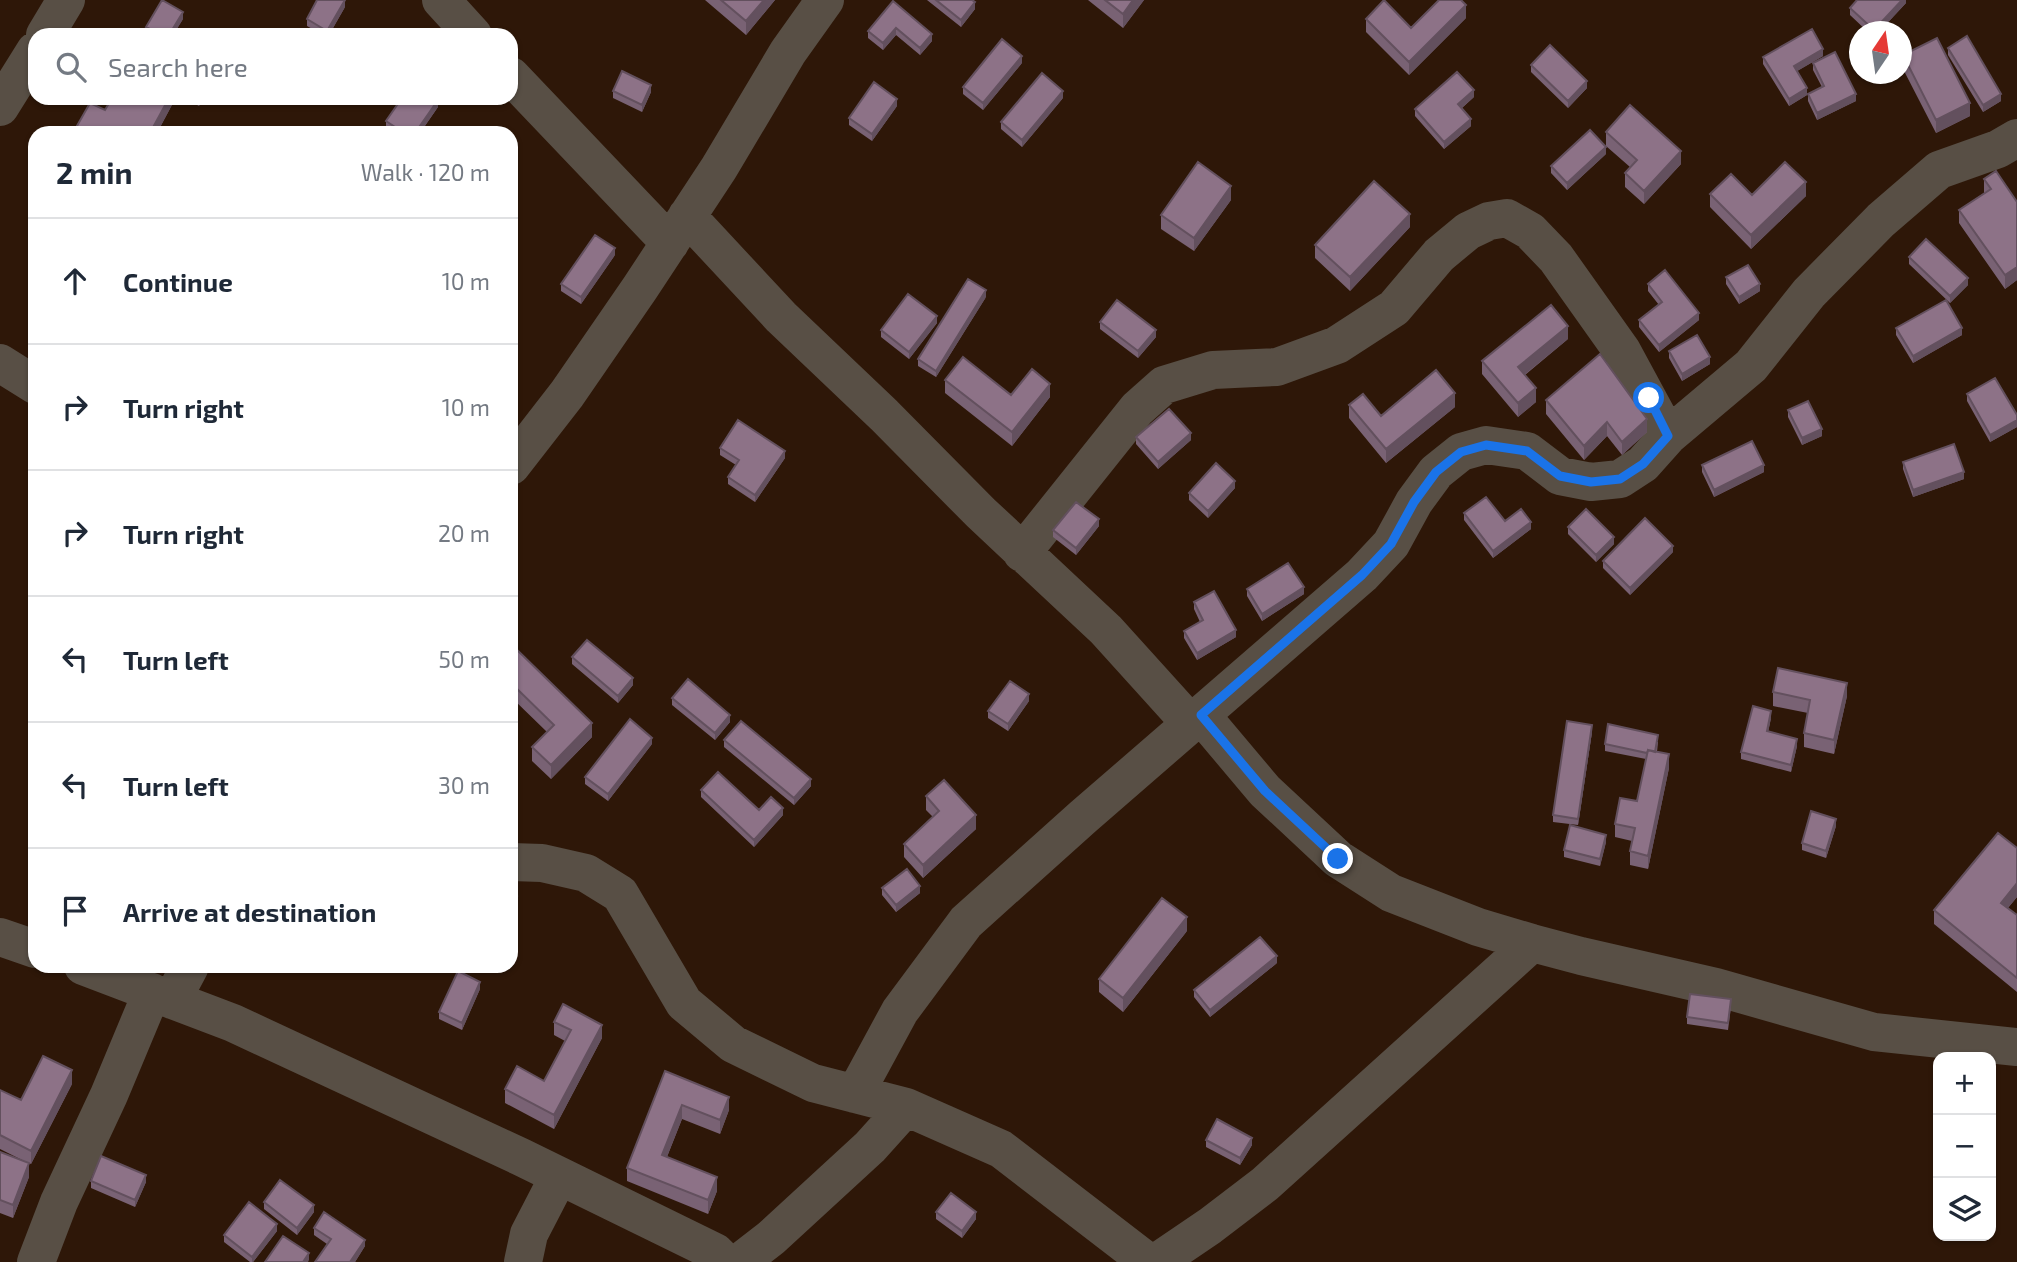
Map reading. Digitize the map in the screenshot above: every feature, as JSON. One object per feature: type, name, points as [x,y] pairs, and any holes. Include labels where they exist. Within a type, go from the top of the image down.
[{"type":"street","points":[[49,28],[66,0]]},
{"type":"street","points":[[442,0],[467,28]]},
{"type":"street","points":[[518,457],[567,394],[640,288],[719,168],[788,52],[825,0]]},
{"type":"street","points":[[0,107],[28,62]]},
{"type":"street","points":[[518,82],[678,230],[781,317],[1022,553],[1106,630],[1265,791],[1338,859],[1391,893],[1478,927],[1532,943],[1716,987],[1874,1032],[2017,1047]]},
{"type":"street","points":[[855,1094],[900,1011],[966,922],[1362,575],[1391,544],[1414,502],[1436,472],[1461,452],[1486,445],[1527,451],[1560,476],[1591,482],[1620,479],[1643,464],[1668,436],[1751,366],[1809,293],[1881,220],[1939,170],[1998,149],[2017,138]]},
{"type":"street","points":[[1022,553],[1137,410],[1164,385],[1213,370],[1277,367],[1337,345],[1394,308],[1440,255],[1468,231],[1489,221],[1507,218],[1530,231],[1556,258],[1622,351],[1668,436]]},
{"type":"street","points":[[0,363],[28,381]]},
{"type":"street","points":[[518,862],[542,863],[586,873],[620,894],[684,1003],[733,1044],[813,1083],[906,1107],[1001,1149],[1148,1262]]},
{"type":"street","points":[[0,937],[28,947]]},
{"type":"street","points":[[1157,1262],[1265,1184],[1532,943]]},
{"type":"street","points":[[101,973],[233,1023],[559,1175],[715,1252],[725,1262]]},
{"type":"street","points":[[36,1262],[109,1095],[162,996],[183,973]]},
{"type":"street","points":[[740,1262],[771,1238],[870,1147],[906,1107]]},
{"type":"street","points":[[523,1262],[529,1234],[559,1175]]},
{"type":"building","points":[[162,0],[183,12],[173,28],[146,27]]},
{"type":"building","points":[[317,0],[345,0],[329,28],[322,28],[307,19]]},
{"type":"building","points":[[721,0],[764,0],[746,21]]},
{"type":"building","points":[[936,0],[972,0],[975,2],[961,20]]},
{"type":"building","points":[[1105,0],[1133,0],[1123,14]]},
{"type":"building","points":[[1384,0],[1411,28],[1439,0],[1461,0],[1466,5],[1409,62],[1366,19]]},
{"type":"building","points":[[1857,0],[1902,0],[1882,21],[1864,21],[1850,8]]},
{"type":"building","points":[[893,1],[932,34],[920,48],[896,28],[883,43],[868,31]]},
{"type":"building","points":[[1812,29],[1823,49],[1794,66],[1807,88],[1789,99],[1763,57]]},
{"type":"building","points":[[1967,36],[2001,94],[1983,105],[1948,48]]},
{"type":"building","points":[[1937,38],[1970,103],[1936,120],[1912,73],[1912,50]]},
{"type":"building","points":[[1002,39],[1022,56],[983,103],[963,87]]},
{"type":"building","points":[[1550,45],[1587,81],[1568,101],[1531,65]]},
{"type":"building","points":[[1835,52],[1856,94],[1817,113],[1808,94],[1824,86],[1813,63]]},
{"type":"building","points":[[622,71],[651,85],[642,105],[613,91]]},
{"type":"building","points":[[1457,72],[1474,90],[1458,104],[1471,119],[1444,142],[1415,109]]},
{"type":"building","points":[[1042,73],[1063,91],[1022,140],[1001,122]]},
{"type":"building","points":[[874,82],[897,99],[872,134],[849,118]]},
{"type":"building","points":[[89,105],[105,110],[108,105],[165,105],[154,126],[77,126]]},
{"type":"building","points":[[397,105],[435,105],[420,126],[394,126],[386,121]]},
{"type":"building","points":[[1630,105],[1681,151],[1644,191],[1625,173],[1637,160],[1606,132]]},
{"type":"building","points":[[1590,130],[1606,147],[1567,183],[1551,166]]},
{"type":"building","points":[[1198,162],[1231,186],[1194,238],[1161,215]]},
{"type":"building","points":[[1785,162],[1806,182],[1751,235],[1710,194],[1731,174],[1752,195]]},
{"type":"building","points":[[1996,171],[2017,202],[2017,267],[2005,275],[1959,210],[1991,189],[1984,179]]},
{"type":"building","points":[[1374,181],[1410,214],[1350,277],[1315,245]]},
{"type":"building","points":[[595,235],[615,248],[581,297],[561,284]]},
{"type":"building","points":[[1926,239],[1968,278],[1950,296],[1909,257]]},
{"type":"building","points":[[1748,265],[1760,284],[1739,297],[1726,277]]},
{"type":"building","points":[[1665,270],[1699,313],[1659,345],[1639,320],[1662,302],[1648,284]]},
{"type":"building","points":[[968,279],[986,290],[936,371],[918,359]]},
{"type":"building","points":[[908,294],[937,316],[909,352],[881,330]]},
{"type":"building","points":[[1117,300],[1156,330],[1138,351],[1100,322]]},
{"type":"building","points":[[1946,300],[1962,328],[1913,356],[1896,328]]},
{"type":"building","points":[[1551,305],[1568,326],[1518,367],[1536,388],[1518,403],[1482,361]]},
{"type":"building","points":[[1697,335],[1710,357],[1682,374],[1669,351]]},
{"type":"building","points":[[1600,354],[1647,419],[1622,442],[1607,422],[1584,446],[1546,400]]},
{"type":"building","points":[[963,357],[1011,395],[1032,369],[1050,384],[1012,432],[945,380]]},
{"type":"building","points":[[1436,370],[1455,393],[1386,449],[1349,405],[1363,394],[1381,416]]},
{"type":"building","points":[[1995,378],[2017,415],[2017,420],[1990,435],[1967,394]]},
{"type":"building","points":[[1808,401],[1822,429],[1802,438],[1788,410]]},
{"type":"building","points":[[1169,409],[1191,433],[1158,462],[1136,437]]},
{"type":"building","points":[[738,420],[785,451],[755,495],[728,477],[739,460],[720,448]]},
{"type":"building","points":[[1752,441],[1764,465],[1714,490],[1702,465]]},
{"type":"building","points":[[1954,444],[1964,472],[1913,490],[1903,462]]},
{"type":"building","points":[[1216,463],[1235,481],[1208,511],[1189,493]]},
{"type":"building","points":[[1486,497],[1505,521],[1521,509],[1531,522],[1493,551],[1464,513]]},
{"type":"building","points":[[1076,502],[1099,519],[1076,548],[1053,530]]},
{"type":"building","points":[[1586,509],[1614,537],[1596,555],[1568,527]]},
{"type":"building","points":[[1645,518],[1673,546],[1630,588],[1603,561]]},
{"type":"building","points":[[1288,563],[1304,587],[1262,614],[1247,589]]},
{"type":"building","points":[[1214,591],[1236,630],[1197,653],[1184,631],[1203,620],[1194,602]]},
{"type":"building","points":[[587,640],[633,678],[618,696],[572,657]]},
{"type":"building","points":[[518,651],[592,723],[551,765],[532,747],[554,725],[518,690]]},
{"type":"building","points":[[1778,668],[1847,683],[1834,740],[1804,733],[1810,700],[1773,692]]},
{"type":"building","points":[[688,679],[730,715],[715,733],[672,698]]},
{"type":"building","points":[[1010,681],[1029,694],[1008,724],[988,711]]},
{"type":"building","points":[[1753,706],[1771,711],[1767,731],[1797,739],[1791,765],[1741,752]]},
{"type":"building","points":[[630,719],[652,738],[608,794],[585,777]]},
{"type":"building","points":[[741,721],[811,779],[794,798],[724,740]]},
{"type":"building","points":[[1567,721],[1592,725],[1578,819],[1553,815]]},
{"type":"building","points":[[1608,724],[1658,735],[1655,752],[1648,750],[1647,753],[1605,744]]},
{"type":"building","points":[[1648,750],[1669,754],[1648,856],[1630,851],[1635,828],[1615,824],[1620,798],[1637,801]]},
{"type":"building","points":[[718,772],[759,810],[771,797],[783,808],[754,840],[701,790]]},
{"type":"building","points":[[944,780],[976,815],[923,865],[904,844],[939,811],[926,796]]},
{"type":"building","points":[[1811,811],[1836,819],[1826,851],[1802,843]]},
{"type":"building","points":[[1570,825],[1606,835],[1600,859],[1564,850]]},
{"type":"building","points":[[1998,833],[2017,848],[2017,883],[2001,903],[2017,915],[2017,978],[1934,910]]},
{"type":"building","points":[[907,869],[920,886],[896,905],[882,888]]},
{"type":"building","points":[[1162,898],[1187,917],[1123,998],[1099,979]]},
{"type":"building","points":[[1260,937],[1277,956],[1210,1010],[1194,990]]},
{"type":"building","points":[[457,973],[480,982],[462,1023],[439,1012]]},
{"type":"building","points":[[1690,994],[1731,999],[1728,1023],[1687,1017]]},
{"type":"building","points":[[563,1004],[602,1025],[554,1115],[505,1089],[517,1066],[544,1081],[571,1030],[554,1022]]},
{"type":"building","points":[[43,1056],[72,1070],[31,1151],[0,1135],[0,1090],[21,1100]]},
{"type":"building","points":[[665,1071],[729,1097],[720,1120],[682,1105],[662,1155],[717,1177],[708,1200],[627,1168]]},
{"type":"building","points":[[1217,1119],[1252,1138],[1240,1158],[1206,1140]]},
{"type":"building","points":[[0,1152],[29,1163],[13,1205],[0,1200]]},
{"type":"building","points":[[101,1156],[146,1175],[135,1200],[91,1181]]},
{"type":"building","points":[[280,1180],[314,1205],[297,1228],[264,1202]]},
{"type":"building","points":[[951,1193],[976,1212],[962,1231],[936,1212]]},
{"type":"building","points":[[249,1202],[277,1224],[252,1257],[224,1235]]},
{"type":"building","points":[[324,1212],[365,1240],[350,1262],[315,1262],[331,1239],[314,1228]]},
{"type":"building","points":[[283,1236],[309,1253],[303,1262],[265,1262]]},
{"type":"route","points":[[1338,859],[1265,791],[1201,715],[1362,575],[1391,544],[1414,502],[1436,472],[1461,452],[1486,445],[1527,451],[1560,476],[1591,482],[1620,479],[1643,464],[1668,436],[1649,398]]}]
